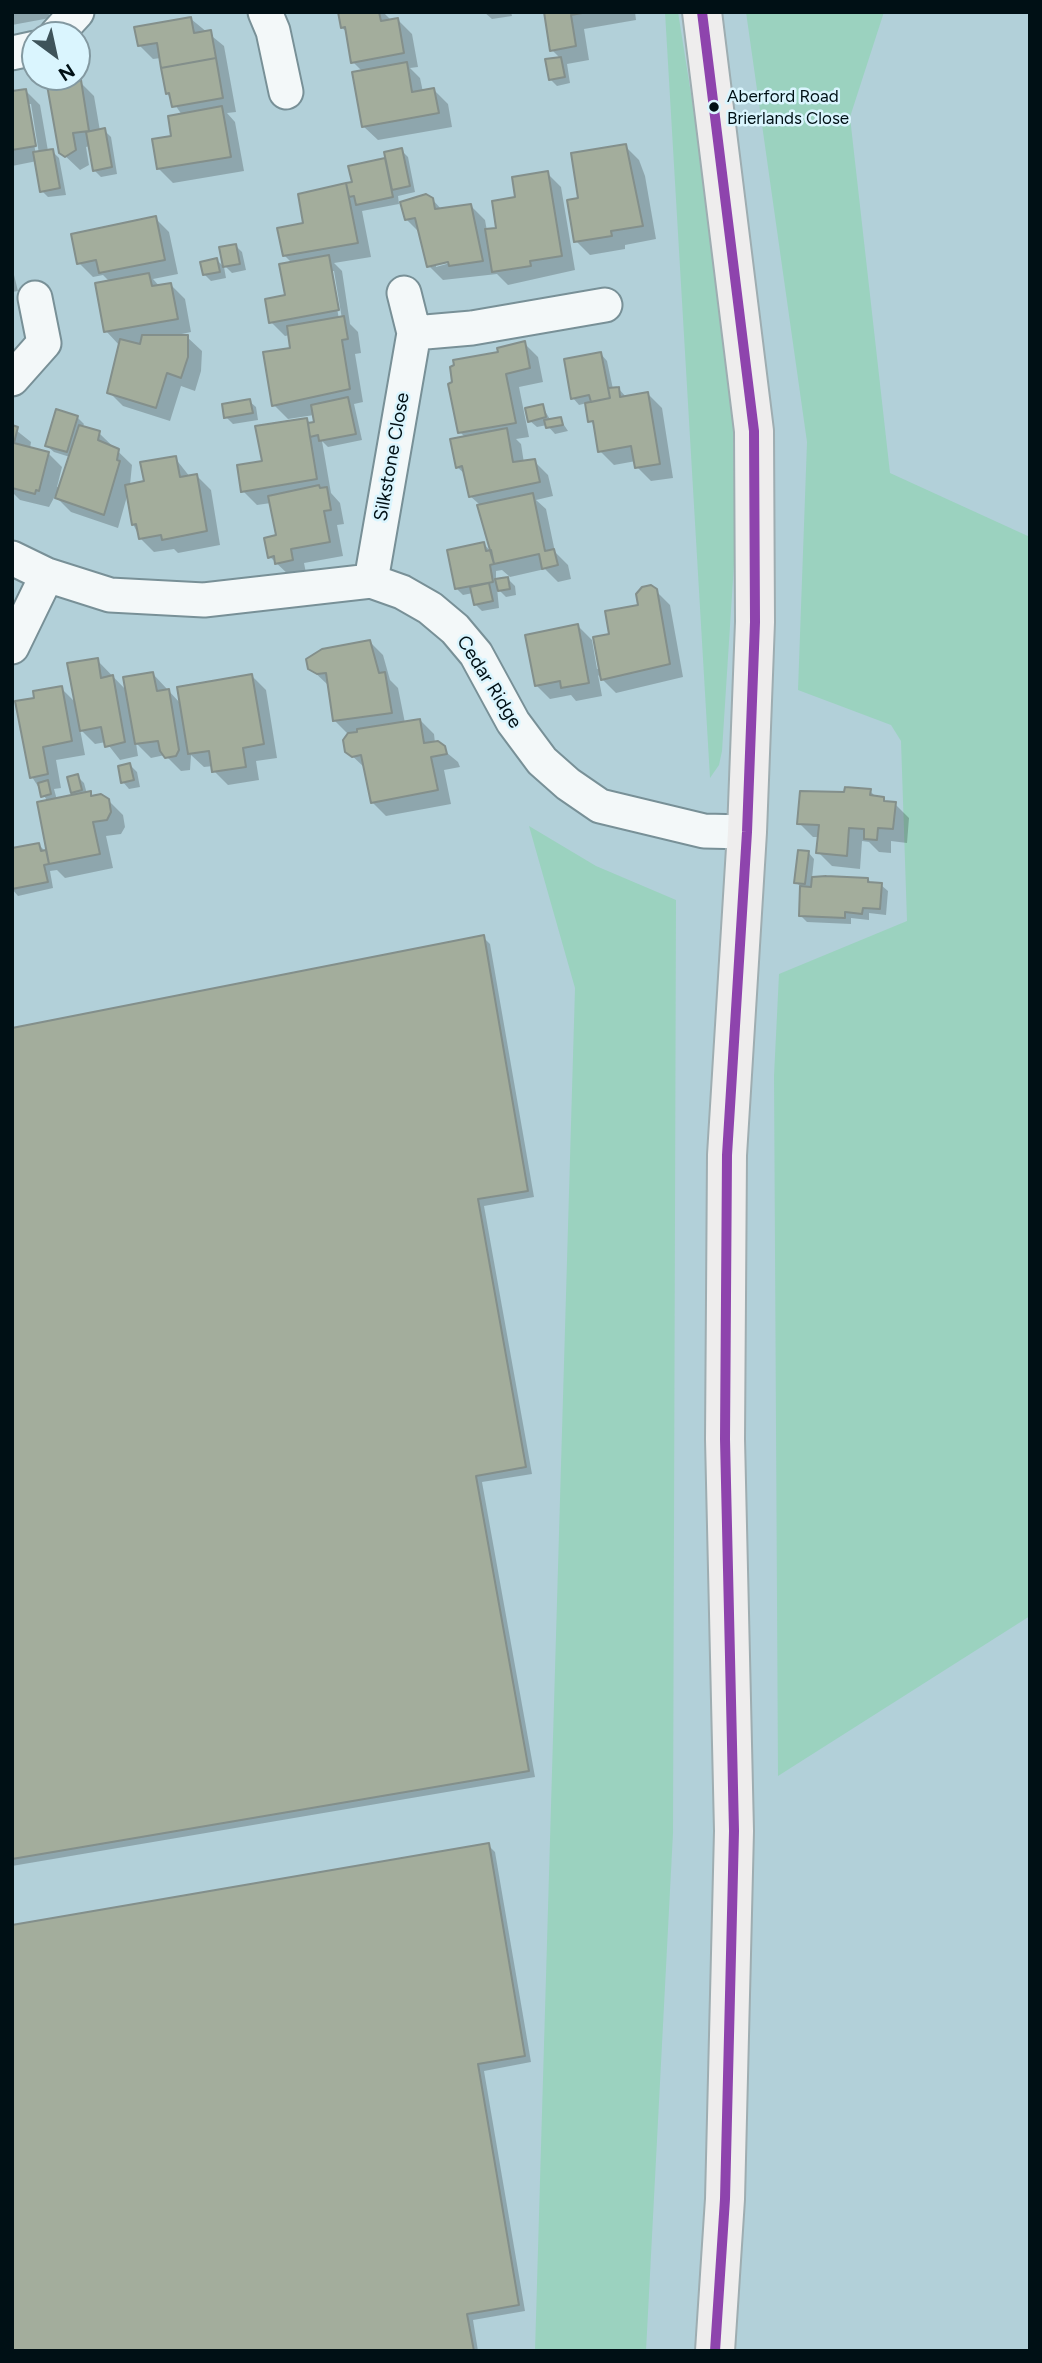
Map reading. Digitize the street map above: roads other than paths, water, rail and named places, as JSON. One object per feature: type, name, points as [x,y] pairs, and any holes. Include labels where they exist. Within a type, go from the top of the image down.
[{"type":"main road","points":[[702,12],[754,431],[755,622],[747,832],[727,1155],[725,1439],[734,1831],[725,2199],[715,2351]]},
{"type":"street","points":[[265,12],[273,31],[286,92]]},
{"type":"street","name":"Silkstone Close","points":[[371,581],[414,332],[404,293]]},
{"type":"street","points":[[12,379],[44,344],[35,298]]},
{"type":"street","points":[[414,332],[472,328],[605,305]]},
{"type":"street","name":"Cedar Ridge","points":[[12,558],[47,575],[110,595],[204,600],[371,581],[411,597],[455,629],[476,654],[513,722],[542,761],[600,806],[704,831],[747,832]]},
{"type":"street","points":[[12,647],[47,575]]},
{"type":"place","name":"Aberford Road Brierlands Close","points":[[714,107]]}]
